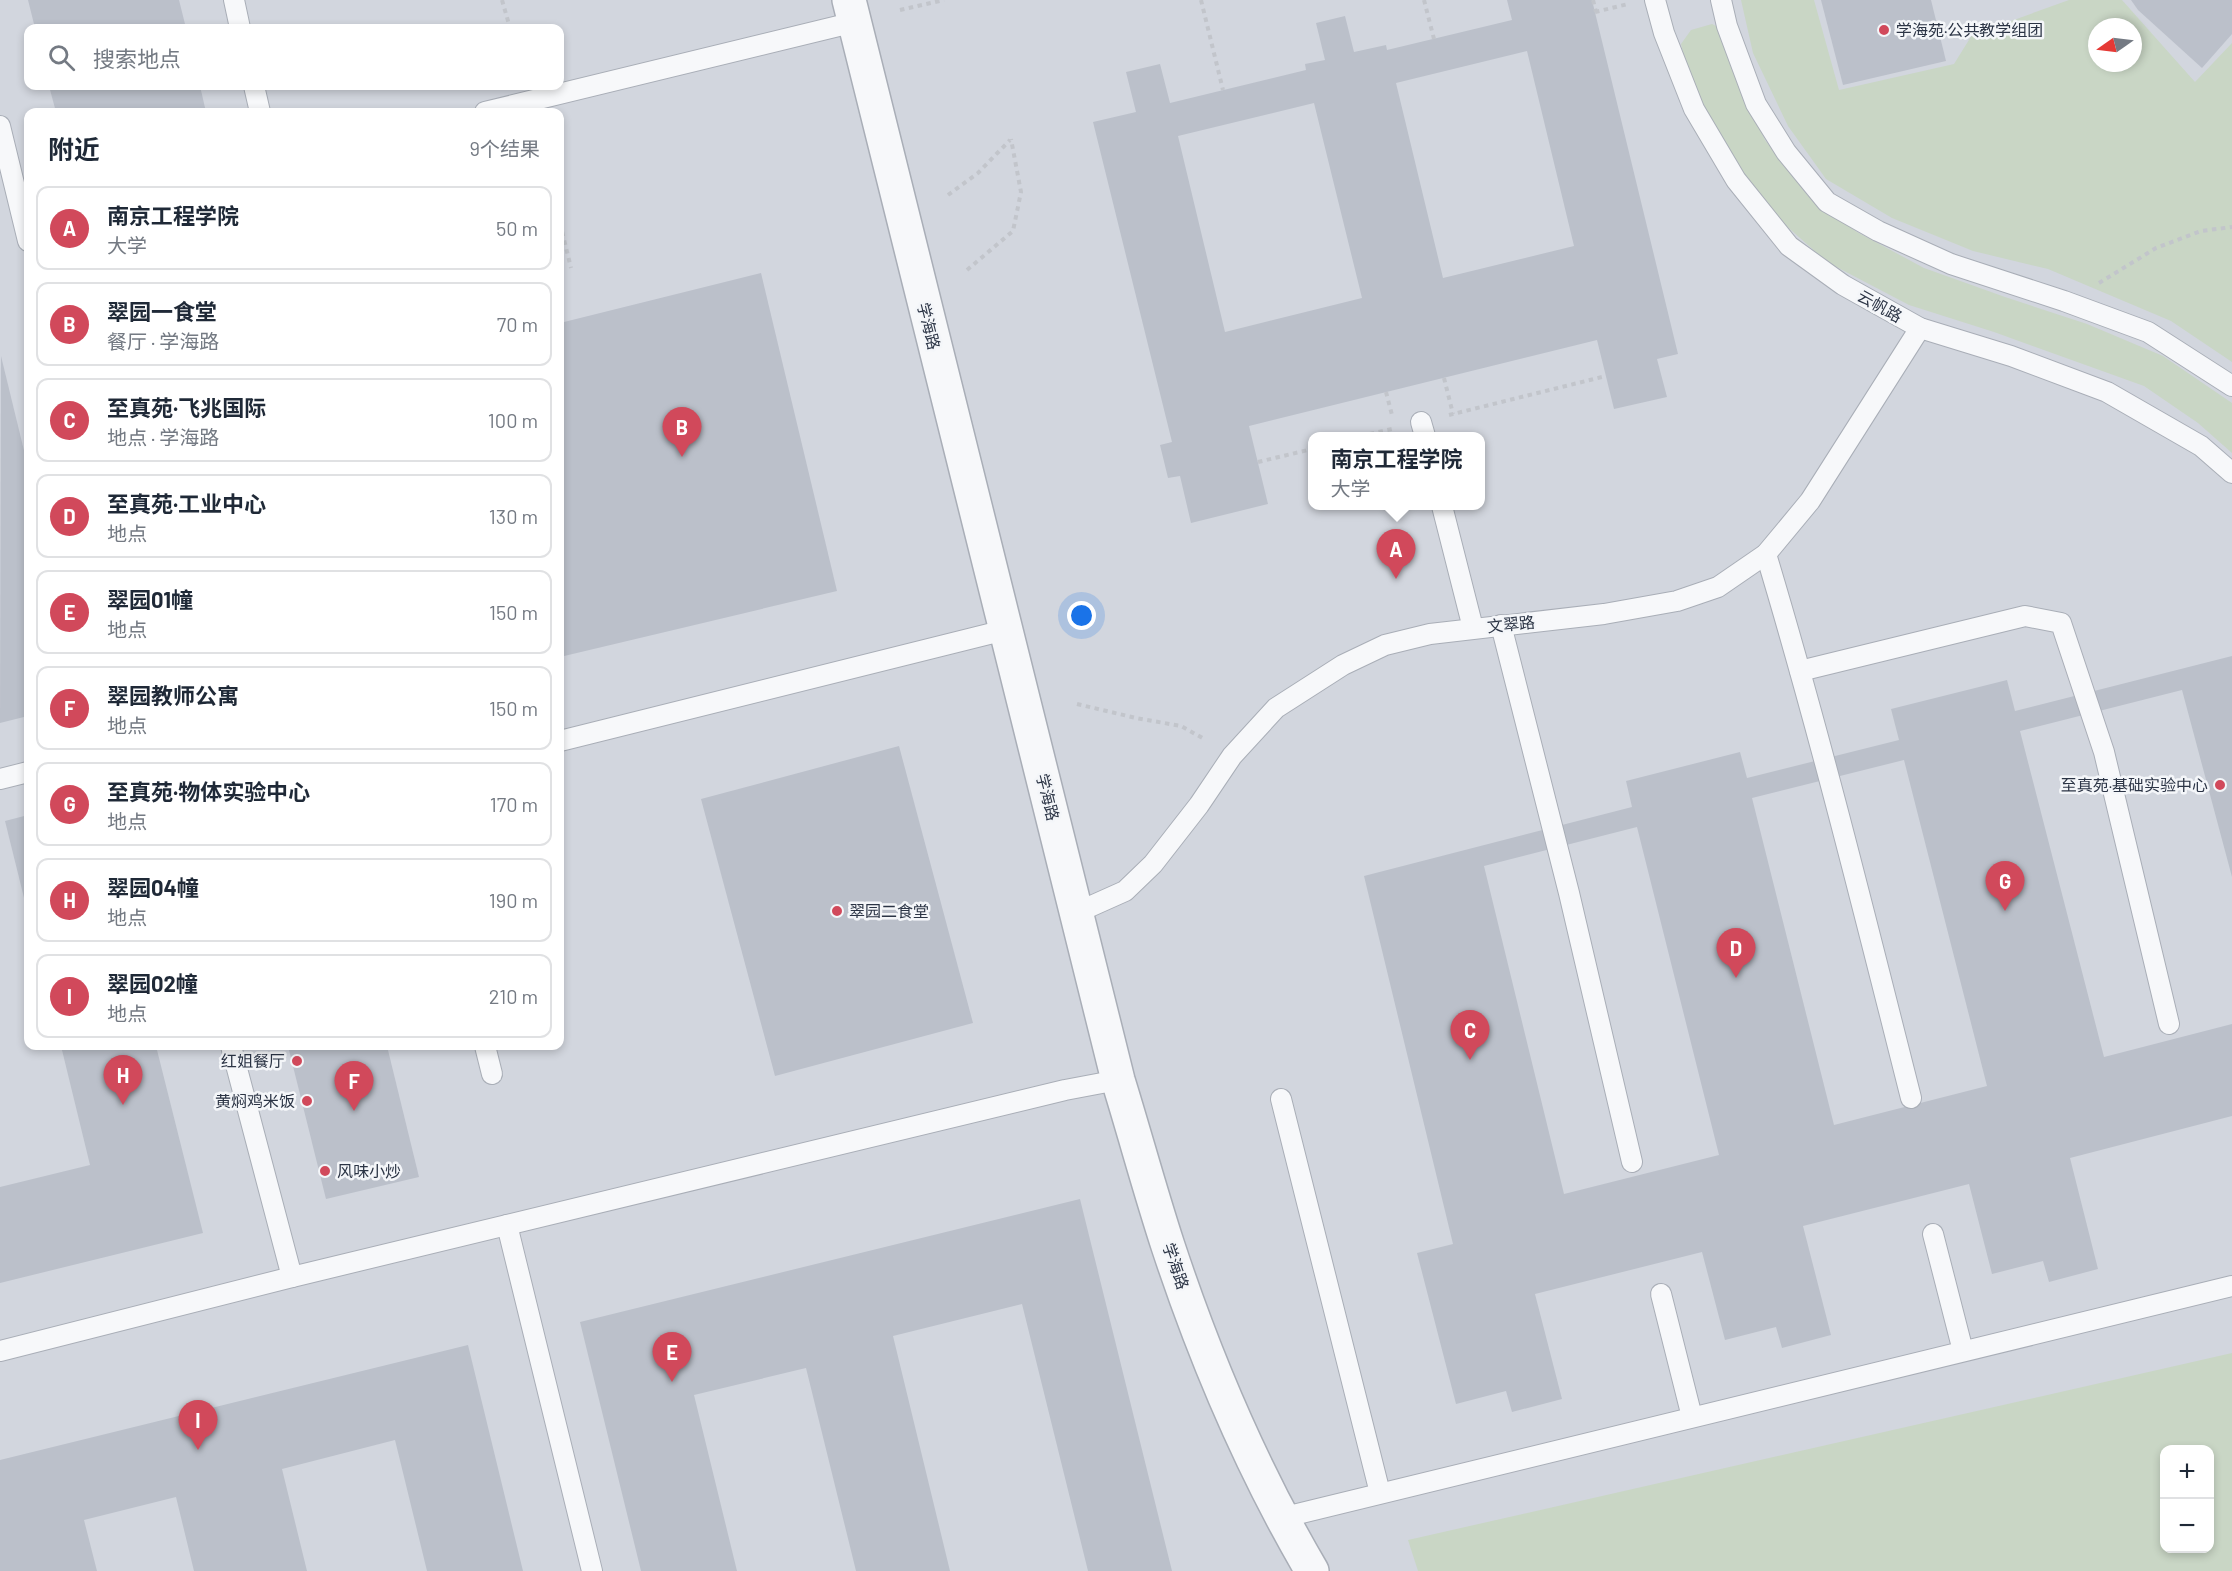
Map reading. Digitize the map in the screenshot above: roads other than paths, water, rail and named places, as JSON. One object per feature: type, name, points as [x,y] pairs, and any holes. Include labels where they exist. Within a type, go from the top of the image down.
[{"type":"street","name":"学海路","points":[[852,11],[1118,1080],[1168,1246],[1211,1363],[1281,1518],[1312,1571]]},
{"type":"lane","points":[[234,0],[239,24]]},
{"type":"lane","points":[[1721,0],[1727,26],[1756,104],[1786,152],[1827,202],[1878,231],[1951,264],[2064,301],[2148,332],[2232,386]]},
{"type":"lane","name":"云帆路","points":[[1645,1],[1664,33],[1694,110],[1736,180],[1789,246],[1843,285],[1920,328],[2011,356],[2107,392],[2201,446],[2232,473]]},
{"type":"lane","points":[[500,108],[852,11]]},
{"type":"lane","points":[[255,90],[259,108]]},
{"type":"lane","points":[[0,126],[7,183],[24,230]]},
{"type":"lane","name":"文翠路","points":[[1078,912],[1125,891],[1153,864],[1199,805],[1232,756],[1276,708],[1343,665],[1385,645],[1430,634],[1604,614],[1677,601],[1718,587],[1766,554],[1810,501],[1920,328]]},
{"type":"lane","points":[[1443,510],[1473,628]]},
{"type":"lane","points":[[1766,554],[1800,671],[1911,1098]]},
{"type":"lane","points":[[1800,671],[2025,616],[2061,622],[2104,752],[2169,1024]]},
{"type":"lane","points":[[1501,625],[1569,893],[1632,1162]]},
{"type":"lane","points":[[564,740],[1005,630]]},
{"type":"lane","points":[[0,778],[24,773]]},
{"type":"lane","points":[[232,1050],[292,1277]]},
{"type":"lane","points":[[486,1050],[492,1074]]},
{"type":"lane","points":[[0,1351],[292,1277],[1065,1090],[1118,1080]]},
{"type":"lane","points":[[1281,1099],[1380,1493]]},
{"type":"lane","points":[[507,1225],[592,1571]]},
{"type":"lane","points":[[1934,1234],[1963,1352]]},
{"type":"lane","points":[[1281,1518],[2232,1286]]},
{"type":"lane","points":[[1661,1294],[1692,1417]]},
{"type":"place","name":"学海苑·公共教学组团","points":[[1884,30]]},
{"type":"place","name":"翠园一食堂","points":[[682,457]]},
{"type":"place","name":"南京工程学院","points":[[1396,579]]},
{"type":"place","name":"至真苑·基础实验中心","points":[[2220,785]]},
{"type":"place","name":"翠园二食堂","points":[[837,911]]},
{"type":"place","name":"至真苑·物体实验中心","points":[[2005,911]]},
{"type":"place","name":"至真苑·工业中心","points":[[1736,978]]},
{"type":"place","name":"至真苑·飞兆国际","points":[[1470,1060]]},
{"type":"place","name":"红姐餐厅","points":[[297,1061]]},
{"type":"place","name":"黄焖鸡米饭","points":[[307,1101]]},
{"type":"place","name":"翠园04幢","points":[[123,1105]]},
{"type":"place","name":"翠园教师公寓","points":[[354,1111]]},
{"type":"place","name":"风味小炒","points":[[325,1171]]},
{"type":"place","name":"翠园01幢","points":[[672,1382]]},
{"type":"place","name":"翠园02幢","points":[[198,1450]]}]
